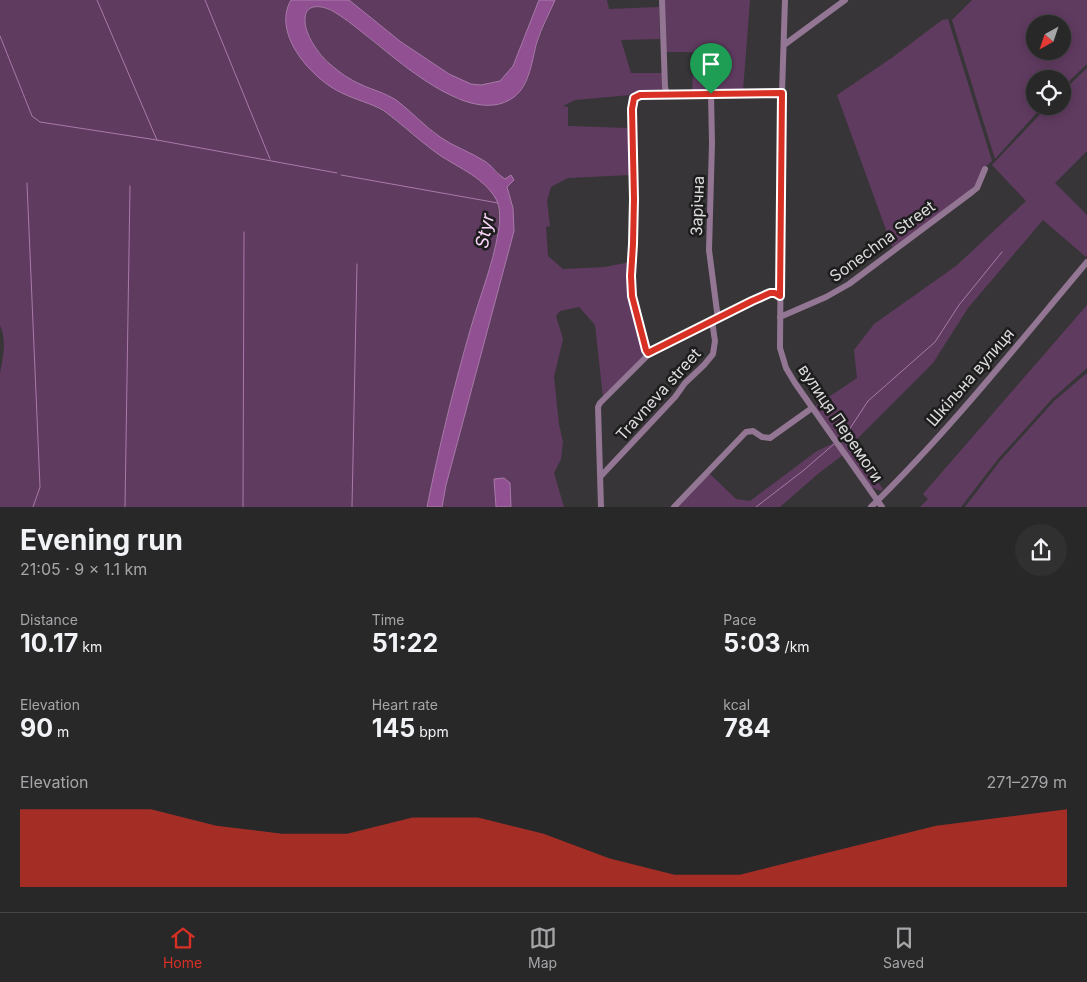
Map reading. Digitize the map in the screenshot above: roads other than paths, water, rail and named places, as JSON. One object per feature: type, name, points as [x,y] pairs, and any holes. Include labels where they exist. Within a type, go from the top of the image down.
[{"type":"street","points":[[662,0],[665,87],[667,94]]},
{"type":"street","name":"вулиця Перемоги","points":[[785,0],[779,338],[782,356],[794,383],[882,507]]},
{"type":"street","points":[[784,46],[845,0]]},
{"type":"street","points":[[649,354],[646,350],[632,296],[634,199],[632,101],[640,95],[782,93]]},
{"type":"street","name":"Зарічна","points":[[711,94],[712,143],[709,250],[715,320]]},
{"type":"street","name":"Sonechna Street","points":[[780,317],[826,298],[849,284],[977,188],[985,169]]},
{"type":"street","name":"Шкільна вулиця","points":[[871,507],[968,402],[1087,262]]},
{"type":"street","points":[[600,507],[601,476],[598,407],[600,403],[649,354],[770,293],[780,296]]},
{"type":"street","name":"Travneva street","points":[[601,476],[709,359],[715,348],[715,320]]},
{"type":"street","points":[[674,507],[746,432],[753,430],[762,437],[770,438],[812,408]]},
{"type":"waterway","points":[[97,0],[157,140]]},
{"type":"waterway","points":[[205,0],[270,159]]},
{"type":"waterway","points":[[0,36],[32,116],[40,122],[157,140],[337,173]]},
{"type":"waterway","points":[[341,175],[498,203]]},
{"type":"waterway","points":[[27,183],[40,487],[33,507]]},
{"type":"waterway","points":[[125,507],[130,186]]},
{"type":"waterway","points":[[243,507],[244,232]]},
{"type":"waterway","points":[[838,440],[847,433],[868,401],[935,342],[959,305],[1002,252]]},
{"type":"waterway","points":[[352,507],[357,264]]},
{"type":"waterway","points":[[756,507],[834,444]]},
{"type":"water label","name":"Styr","points":[[485,231]]}]
